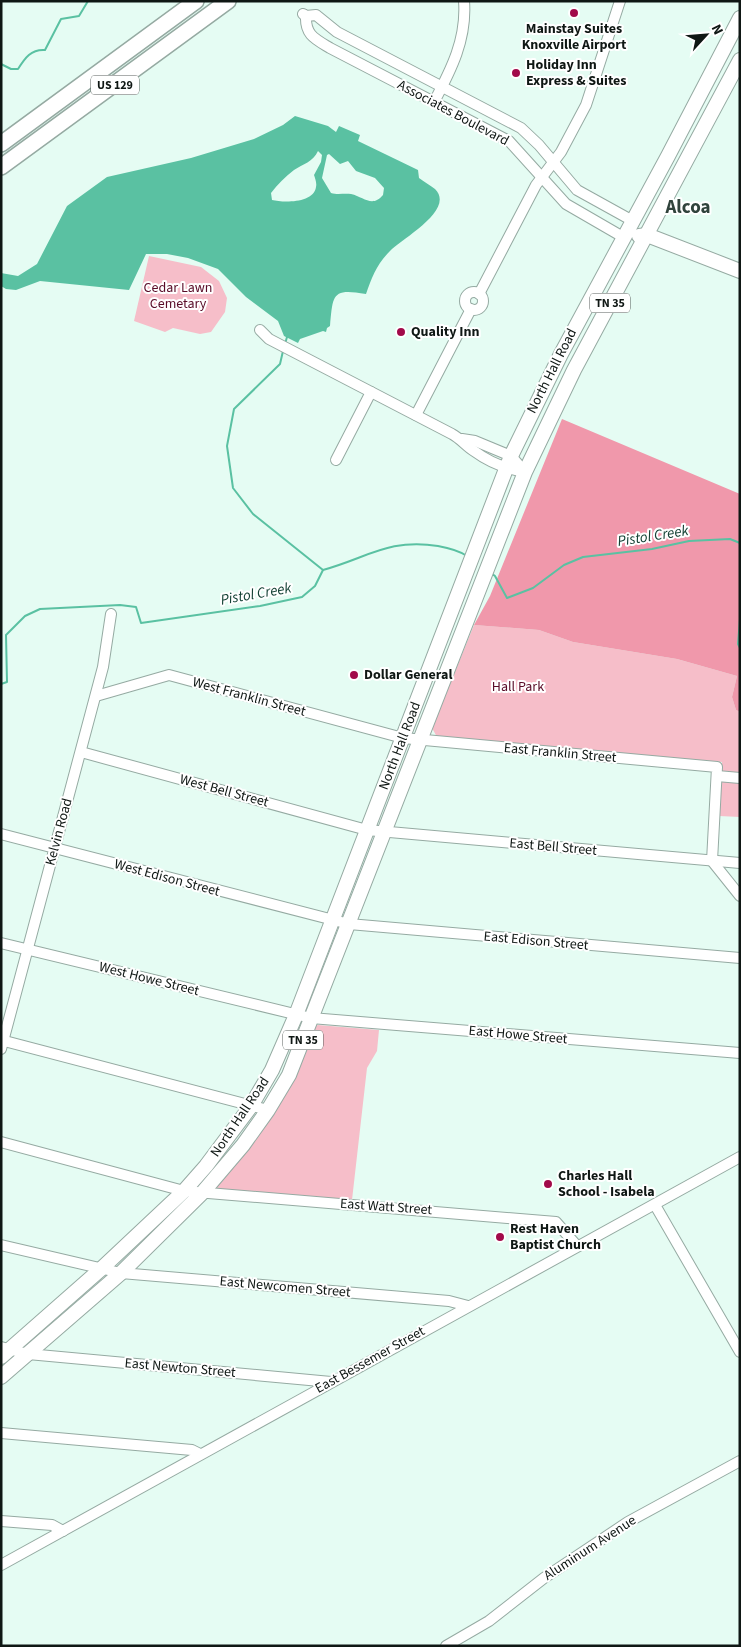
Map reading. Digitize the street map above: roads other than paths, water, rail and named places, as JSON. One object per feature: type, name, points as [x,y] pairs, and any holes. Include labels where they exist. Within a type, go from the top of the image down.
[{"type":"highway","name":"US 129","points":[[1,144],[196,1]]},
{"type":"highway","name":"US 129","points":[[1,168],[228,1]]},
{"type":"main road","name":"North Hall Road","points":[[4,1351],[101,1269],[184,1191],[222,1147],[251,1106],[272,1070],[296,1015],[508,463],[552,371],[737,24]]},
{"type":"main road","points":[[646,235],[645,226],[648,217],[721,79],[737,24]]},
{"type":"main road","name":"North Hall Road","points":[[1,1377],[120,1273],[203,1192],[229,1163],[268,1110],[289,1075],[525,472],[574,370],[740,60]]},
{"type":"main road","points":[[633,221],[646,235]]},
{"type":"main road","points":[[623,237],[646,235],[740,271]]},
{"type":"street","points":[[434,102],[463,34],[464,1]]},
{"type":"street","points":[[416,415],[471,309],[467,306],[466,298],[474,292],[479,294],[541,176],[570,137],[586,105],[620,1]]},
{"type":"street","name":"Associates Boulevard","points":[[623,237],[566,204],[508,141],[316,39],[305,27],[304,15],[316,15],[337,32],[520,128],[539,145],[576,190],[633,221]]},
{"type":"street","points":[[260,330],[269,339],[462,439],[473,451],[508,463],[525,472]]},
{"type":"street","points":[[336,460],[371,392]]},
{"type":"street","name":"Kelvin Road","points":[[2,1043],[104,667],[111,614]]},
{"type":"street","name":"West Franklin Street","points":[[96,696],[169,675],[403,738]]},
{"type":"street","name":"East Franklin Street","points":[[403,738],[717,772],[740,778]]},
{"type":"street","name":"West Bell Street","points":[[81,752],[367,830]]},
{"type":"street","points":[[717,772],[712,861],[740,896]]},
{"type":"street","name":"East Bell Street","points":[[367,830],[740,863]]},
{"type":"street","name":"West Edison Street","points":[[1,834],[332,921]]},
{"type":"street","name":"East Edison Street","points":[[332,921],[348,924],[740,958]]},
{"type":"street","name":"West Howe Street","points":[[1,942],[27,950],[296,1015]]},
{"type":"street","name":"East Howe Street","points":[[296,1015],[311,1018],[740,1053]]},
{"type":"street","points":[[2,1043],[268,1110]]},
{"type":"street","name":"East Watt Street","points":[[1,1142],[184,1191],[556,1222],[577,1246]]},
{"type":"street","name":"East Bessemer Street","points":[[1,1566],[200,1454],[740,1157]]},
{"type":"street","points":[[655,1205],[740,1352]]},
{"type":"street","name":"East Newcomen Street","points":[[1,1245],[120,1273],[449,1301],[468,1306]]},
{"type":"street","name":"East Newton Street","points":[[4,1351],[332,1382]]},
{"type":"street","points":[[1,1433],[192,1450],[200,1454]]},
{"type":"street","name":"Aluminum Avenue","points":[[446,1646],[489,1621],[544,1578],[628,1522],[740,1461]]},
{"type":"street","points":[[1,1520],[52,1524],[63,1531]]},
{"type":"waterway","points":[[1,64],[11,69],[18,69],[32,53],[45,50],[61,19],[79,16],[88,1]]},
{"type":"waterway","points":[[285,344],[287,337]]},
{"type":"waterway","points":[[283,351],[280,364],[234,409],[227,446],[233,488],[253,514],[323,570]]},
{"type":"waterway","name":"Pistol Creek","points":[[491,573],[495,576],[507,598],[533,588],[564,565],[583,557],[652,549],[689,541],[730,539],[740,543]]},
{"type":"waterway","name":"Pistol Creek","points":[[1,684],[7,682],[6,635],[25,616],[40,609],[120,605],[136,607],[141,623],[260,606],[302,597],[315,586],[323,570],[392,547],[421,544],[438,546],[467,556]]},
{"type":"waterway","name":"Pistol Creek","points":[[740,619],[738,644],[740,648]]},
{"type":"place","name":"Mainstay Suites Knoxville Airport","points":[[574,13]]},
{"type":"place","name":"Holiday Inn Express & Suites","points":[[516,73]]},
{"type":"place","name":"Quality Inn","points":[[401,332]]},
{"type":"place","name":"Dollar General","points":[[354,675]]},
{"type":"place","name":"Charles Hall School - Isabela","points":[[548,1184]]},
{"type":"place","name":"Rest Haven Baptist Church","points":[[500,1237]]},
{"type":"district","name":"Alcoa","points":[[688,207]]},
{"type":"park label","name":"Cedar Lawn Cemetary","points":[[178,296]]},
{"type":"park label","name":"Hall Park","points":[[518,687]]}]
